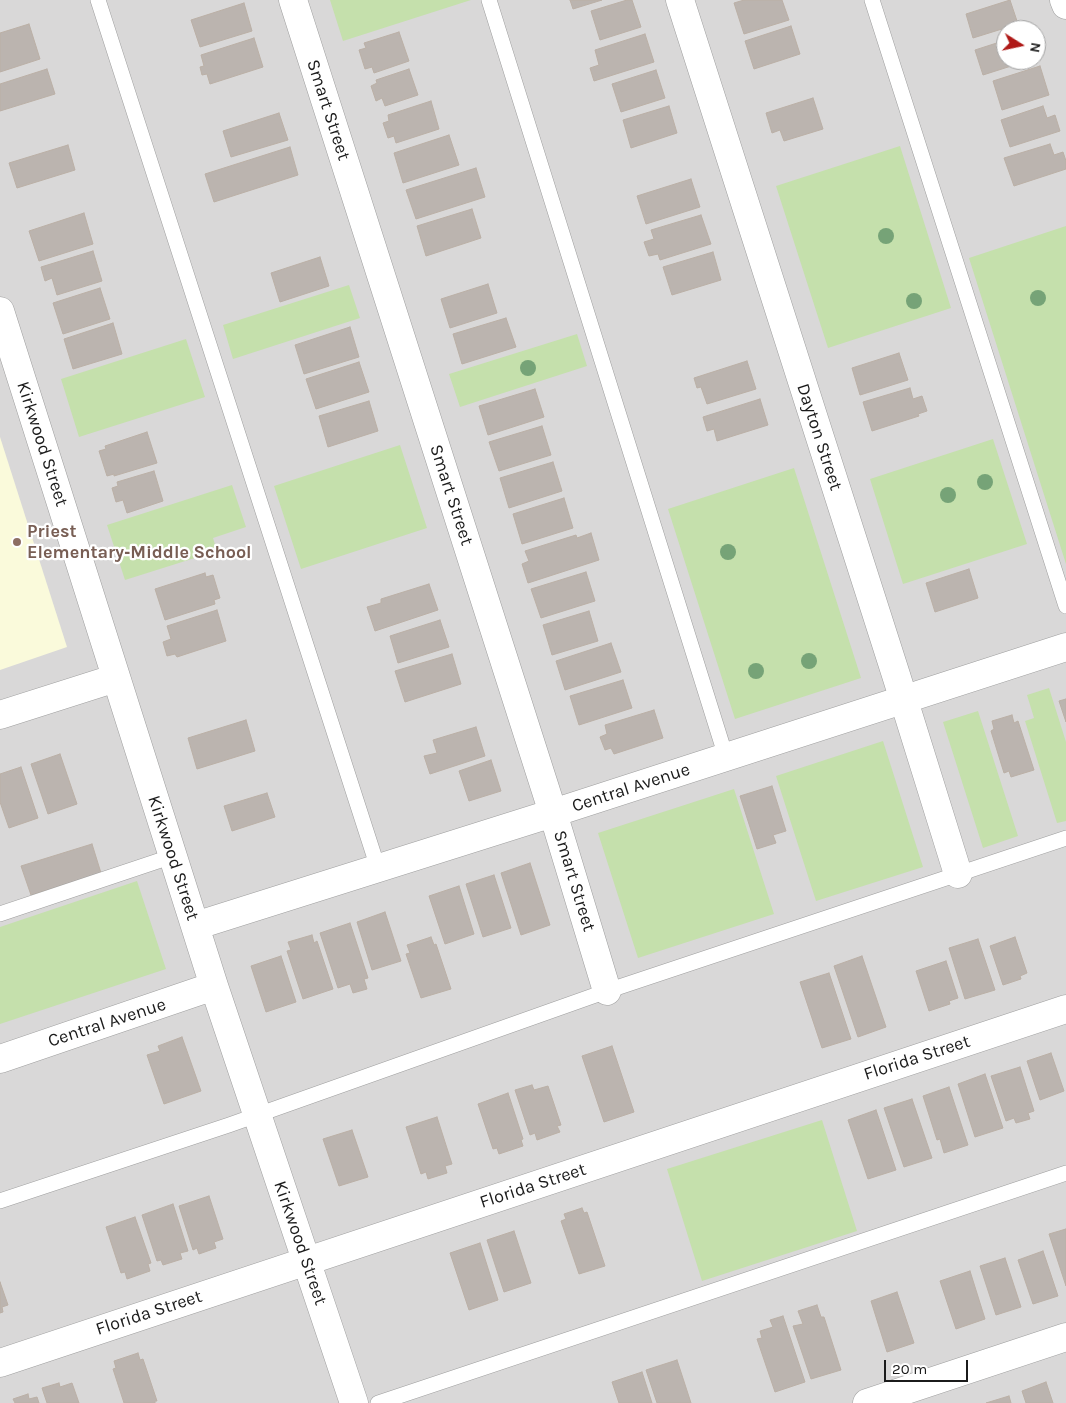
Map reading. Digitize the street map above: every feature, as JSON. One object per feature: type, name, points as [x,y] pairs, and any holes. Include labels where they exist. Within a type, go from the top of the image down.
[{"type":"street","name":"Smart Street","points":[[292,0],[553,813],[608,991]]},
{"type":"street","name":"Dayton Street","points":[[680,0],[958,874]]},
{"type":"street","points":[[1064,0],[1066,6]]},
{"type":"street","name":"Kirkwood Street","points":[[0,311],[214,986],[354,1403]]},
{"type":"street","name":"Central Avenue","points":[[195,926],[904,701],[1066,647]]},
{"type":"street","points":[[0,715],[116,678]]},
{"type":"street","name":"Central Avenue","points":[[0,1059],[214,986]]},
{"type":"street","name":"Florida Street","points":[[0,1363],[1066,1009]]},
{"type":"street","points":[[867,1403],[1066,1337]]},
{"type":"lane","points":[[98,0],[378,868]]},
{"type":"lane","points":[[489,0],[726,757]]},
{"type":"lane","points":[[872,0],[1066,606]]},
{"type":"lane","points":[[0,1201],[256,1115],[608,991],[1066,838]]},
{"type":"lane","points":[[0,914],[172,856]]},
{"type":"lane","points":[[378,1403],[1066,1173]]},
{"type":"shaded area","points":[[0,0],[1066,0],[1066,1403],[0,1403]]},
{"type":"shaded area","name":"Priest Elementary‑Middle School","points":[[0,437],[67,647],[0,670]]},
{"type":"green space","points":[[330,0],[471,0],[343,41]]},
{"type":"green space","points":[[900,146],[951,308],[828,348],[776,186]]},
{"type":"green space","points":[[1066,226],[1066,564],[969,258]]},
{"type":"green space","points":[[349,285],[360,318],[233,359],[223,325]]},
{"type":"green space","points":[[577,334],[587,366],[460,407],[449,374]]},
{"type":"green space","points":[[186,339],[205,397],[79,437],[61,379]]},
{"type":"green space","points":[[993,439],[1027,544],[903,584],[870,479]]},
{"type":"green space","points":[[400,445],[427,528],[301,569],[274,486]]},
{"type":"green space","points":[[794,468],[861,678],[735,719],[668,509]]},
{"type":"green space","points":[[232,485],[246,527],[213,538],[217,551],[125,580],[107,525]]},
{"type":"green space","points":[[1049,688],[1066,742],[1066,821],[1057,823],[1025,721],[1034,718],[1027,695]]},
{"type":"green space","points":[[978,711],[1018,836],[983,848],[943,722]]},
{"type":"green space","points":[[883,741],[923,867],[816,901],[776,776]]},
{"type":"green space","points":[[734,789],[774,914],[638,958],[598,833]]},
{"type":"green space","points":[[137,881],[166,969],[0,1024],[0,927]]},
{"type":"green space","points":[[822,1120],[857,1231],[702,1281],[667,1169]]},
{"type":"building","points":[[570,0],[602,0],[573,9]]},
{"type":"building","points":[[632,0],[641,27],[600,40],[591,11]]},
{"type":"building","points":[[744,0],[782,0],[789,20],[744,34],[734,3]]},
{"type":"building","points":[[1010,0],[1017,20],[996,20],[996,31],[973,38],[966,14]]},
{"type":"building","points":[[244,3],[252,31],[200,47],[191,20]]},
{"type":"building","points":[[29,24],[40,59],[0,72],[0,33]]},
{"type":"building","points":[[791,26],[800,54],[754,69],[745,41]]},
{"type":"building","points":[[399,32],[409,61],[374,73],[372,67],[365,69],[359,50],[366,48],[364,43]]},
{"type":"building","points":[[645,34],[654,62],[594,81],[590,68],[599,65],[595,50]]},
{"type":"building","points":[[254,38],[263,67],[210,84],[207,74],[202,75],[200,67],[204,66],[201,55]]},
{"type":"building","points":[[996,43],[996,70],[999,70],[983,75],[975,50]]},
{"type":"building","points":[[47,69],[55,94],[0,111],[0,84]]},
{"type":"building","points":[[409,69],[418,95],[385,106],[382,98],[376,101],[371,86],[377,83],[376,80]]},
{"type":"building","points":[[656,70],[665,98],[621,112],[612,84]]},
{"type":"building","points":[[1027,70],[1041,70],[1049,95],[1002,110],[993,81]]},
{"type":"building","points":[[813,98],[823,129],[784,141],[780,130],[772,133],[766,113]]},
{"type":"building","points":[[431,101],[439,129],[396,143],[394,136],[388,138],[383,123],[389,121],[388,115]]},
{"type":"building","points":[[669,106],[677,133],[631,148],[623,120]]},
{"type":"building","points":[[1043,106],[1047,118],[1055,115],[1060,131],[1010,147],[1001,120]]},
{"type":"building","points":[[279,113],[288,140],[231,157],[223,131]]},
{"type":"building","points":[[449,135],[459,165],[403,183],[394,153]]},
{"type":"building","points":[[1050,144],[1054,155],[1063,152],[1066,169],[1014,186],[1004,158]]},
{"type":"building","points":[[68,145],[75,170],[17,188],[9,163]]},
{"type":"building","points":[[290,147],[298,175],[214,202],[205,174]]},
{"type":"building","points":[[476,168],[485,197],[416,219],[406,190]]},
{"type":"building","points":[[691,179],[700,207],[646,224],[637,196]]},
{"type":"building","points":[[472,209],[481,238],[426,256],[417,226]]},
{"type":"building","points":[[84,213],[93,244],[39,261],[29,231]]},
{"type":"building","points":[[701,215],[711,244],[660,260],[658,254],[649,256],[644,242],[654,239],[651,230]]},
{"type":"building","points":[[93,251],[102,281],[57,295],[52,278],[45,281],[41,267]]},
{"type":"building","points":[[713,252],[721,280],[672,295],[663,267]]},
{"type":"building","points":[[320,257],[329,286],[280,302],[271,273]]},
{"type":"building","points":[[488,284],[497,313],[450,328],[441,299]]},
{"type":"building","points":[[100,288],[110,319],[63,334],[53,303]]},
{"type":"building","points":[[506,318],[516,347],[462,364],[453,334]]},
{"type":"building","points":[[113,323],[122,354],[73,369],[64,339]]},
{"type":"building","points":[[350,327],[359,357],[304,374],[295,345]]},
{"type":"building","points":[[899,353],[908,380],[860,395],[852,368]]},
{"type":"building","points":[[747,361],[756,389],[707,404],[701,387],[697,388],[694,378]]},
{"type":"building","points":[[359,362],[369,392],[316,409],[306,379]]},
{"type":"building","points":[[910,388],[913,399],[922,396],[927,411],[918,414],[919,416],[872,431],[863,402]]},
{"type":"building","points":[[535,389],[544,417],[488,435],[479,406]]},
{"type":"building","points":[[760,399],[768,425],[717,441],[714,429],[707,431],[703,417]]},
{"type":"building","points":[[369,401],[378,431],[328,447],[319,416]]},
{"type":"building","points":[[542,426],[551,455],[499,471],[489,442]]},
{"type":"building","points":[[147,432],[157,463],[114,476],[114,474],[107,476],[99,451],[106,449],[105,446]]},
{"type":"building","points":[[553,462],[562,491],[509,508],[500,478]]},
{"type":"building","points":[[154,471],[163,501],[127,513],[123,500],[116,502],[112,488],[118,486],[117,482]]},
{"type":"building","points":[[564,498],[573,528],[522,544],[513,514]]},
{"type":"building","points":[[591,533],[599,560],[528,583],[522,564],[529,561],[525,551],[576,535],[577,538]]},
{"type":"building","points":[[969,569],[978,598],[935,612],[926,583]]},
{"type":"building","points":[[586,572],[595,601],[541,618],[531,589]]},
{"type":"building","points":[[205,573],[206,577],[213,575],[220,598],[214,600],[215,604],[165,620],[155,589]]},
{"type":"building","points":[[429,584],[438,610],[375,631],[367,607],[381,603],[381,599]]},
{"type":"building","points":[[217,610],[226,641],[177,657],[175,654],[167,656],[163,642],[171,639],[167,626]]},
{"type":"building","points":[[589,611],[598,641],[552,655],[543,625]]},
{"type":"building","points":[[440,620],[449,647],[398,663],[390,636]]},
{"type":"building","points":[[611,643],[621,672],[565,690],[556,661]]},
{"type":"building","points":[[452,654],[461,684],[405,702],[395,671]]},
{"type":"building","points":[[623,680],[632,708],[579,725],[570,696]]},
{"type":"building","points":[[1066,699],[1066,722],[1059,701]]},
{"type":"building","points":[[654,710],[663,738],[614,754],[611,748],[605,750],[600,737],[607,734],[605,725]]},
{"type":"building","points":[[1012,715],[1014,723],[1018,721],[1034,770],[1011,777],[1009,771],[1004,773],[991,731],[994,729],[992,721]]},
{"type":"building","points":[[246,720],[255,751],[197,769],[188,738]]},
{"type":"building","points":[[476,727],[485,756],[430,774],[424,756],[437,753],[433,740]]},
{"type":"building","points":[[60,754],[77,804],[48,814],[31,764]]},
{"type":"building","points":[[491,760],[501,791],[469,801],[459,771]]},
{"type":"building","points":[[21,767],[38,818],[9,828],[0,802],[0,774]]},
{"type":"building","points":[[772,786],[786,831],[773,835],[776,843],[757,849],[740,796]]},
{"type":"building","points":[[267,793],[275,817],[232,831],[224,806]]},
{"type":"building","points":[[92,844],[101,873],[31,895],[21,866]]},
{"type":"building","points":[[530,863],[550,925],[521,935],[501,873]]},
{"type":"building","points":[[494,875],[511,928],[483,937],[466,884]]},
{"type":"building","points":[[459,886],[474,934],[445,944],[429,896]]},
{"type":"building","points":[[385,912],[401,961],[372,970],[357,922]]},
{"type":"building","points":[[350,923],[368,978],[364,979],[367,989],[353,993],[350,984],[338,988],[320,933]]},
{"type":"building","points":[[312,935],[314,943],[317,941],[333,989],[303,999],[287,951],[291,950],[288,942]]},
{"type":"building","points":[[431,937],[434,945],[436,944],[451,989],[421,998],[406,954],[410,953],[407,945]]},
{"type":"building","points":[[1015,937],[1027,973],[1020,976],[1021,979],[1003,985],[990,946]]},
{"type":"building","points":[[978,939],[995,990],[965,999],[949,948]]},
{"type":"building","points":[[281,956],[296,1002],[266,1012],[251,966]]},
{"type":"building","points":[[862,956],[886,1027],[858,1037],[834,966]]},
{"type":"building","points":[[946,961],[958,998],[949,1001],[950,1004],[929,1011],[916,971]]},
{"type":"building","points":[[829,973],[851,1039],[822,1048],[800,982]]},
{"type":"building","points":[[182,1037],[201,1091],[164,1104],[147,1055],[160,1051],[158,1046]]},
{"type":"building","points":[[612,1046],[634,1112],[604,1122],[582,1056]]},
{"type":"building","points":[[1051,1053],[1064,1091],[1040,1100],[1027,1061]]},
{"type":"building","points":[[1020,1067],[1034,1111],[1028,1113],[1030,1119],[1016,1123],[1014,1118],[1006,1121],[991,1076]]},
{"type":"building","points":[[985,1074],[1003,1128],[975,1137],[958,1084]]},
{"type":"building","points":[[532,1085],[534,1090],[548,1086],[561,1125],[557,1126],[560,1132],[537,1140],[535,1133],[530,1135],[515,1090]]},
{"type":"building","points":[[949,1087],[968,1145],[944,1153],[940,1139],[937,1140],[923,1096]]},
{"type":"building","points":[[508,1093],[523,1139],[521,1140],[523,1146],[499,1154],[497,1148],[493,1149],[478,1104]]},
{"type":"building","points":[[912,1099],[932,1158],[904,1167],[884,1108]]},
{"type":"building","points":[[876,1110],[896,1170],[868,1179],[848,1120]]},
{"type":"building","points":[[437,1117],[452,1164],[445,1166],[447,1173],[428,1179],[426,1172],[421,1174],[406,1127]]},
{"type":"building","points":[[352,1130],[368,1177],[339,1186],[323,1139]]},
{"type":"building","points":[[209,1196],[223,1239],[214,1242],[216,1248],[199,1254],[197,1248],[193,1250],[179,1206]]},
{"type":"building","points":[[173,1204],[188,1251],[180,1253],[182,1259],[163,1265],[161,1260],[157,1261],[142,1215]]},
{"type":"building","points":[[582,1208],[584,1213],[587,1212],[605,1266],[579,1274],[561,1221],[566,1219],[564,1214]]},
{"type":"building","points":[[135,1217],[151,1263],[148,1264],[150,1271],[127,1279],[125,1272],[121,1273],[106,1227]]},
{"type":"building","points":[[1066,1229],[1066,1286],[1049,1234]]},
{"type":"building","points":[[514,1231],[531,1283],[504,1292],[487,1240]]},
{"type":"building","points":[[480,1243],[498,1300],[469,1310],[450,1253]]},
{"type":"building","points":[[1043,1251],[1058,1296],[1033,1304],[1018,1260]]},
{"type":"building","points":[[1005,1258],[1021,1307],[996,1315],[980,1266]]},
{"type":"building","points":[[970,1271],[985,1319],[956,1329],[940,1281]]},
{"type":"building","points":[[0,1282],[8,1305],[2,1307],[3,1312],[0,1313]]},
{"type":"building","points":[[897,1292],[914,1343],[887,1352],[871,1301]]},
{"type":"building","points":[[817,1305],[821,1317],[824,1317],[841,1370],[811,1379],[793,1326],[803,1324],[798,1311]]},
{"type":"building","points":[[783,1316],[805,1382],[775,1392],[757,1339],[762,1338],[760,1331],[773,1327],[770,1320]]},
{"type":"building","points":[[138,1353],[140,1360],[143,1359],[157,1401],[155,1403],[124,1403],[113,1369],[116,1368],[114,1361]]},
{"type":"building","points":[[677,1360],[691,1403],[657,1403],[646,1370]]},
{"type":"building","points":[[642,1372],[652,1403],[619,1403],[612,1382]]},
{"type":"building","points":[[1046,1382],[1053,1403],[1026,1403],[1022,1391]]},
{"type":"building","points":[[59,1383],[60,1387],[72,1383],[79,1403],[47,1403],[42,1388]]},
{"type":"building","points":[[28,1394],[29,1399],[37,1397],[39,1403],[15,1403],[13,1399]]},
{"type":"building","points":[[1009,1396],[1011,1403],[986,1403]]},
{"type":"place","name":"Priest Elementary‑Middle School","points":[[17,542]]}]
